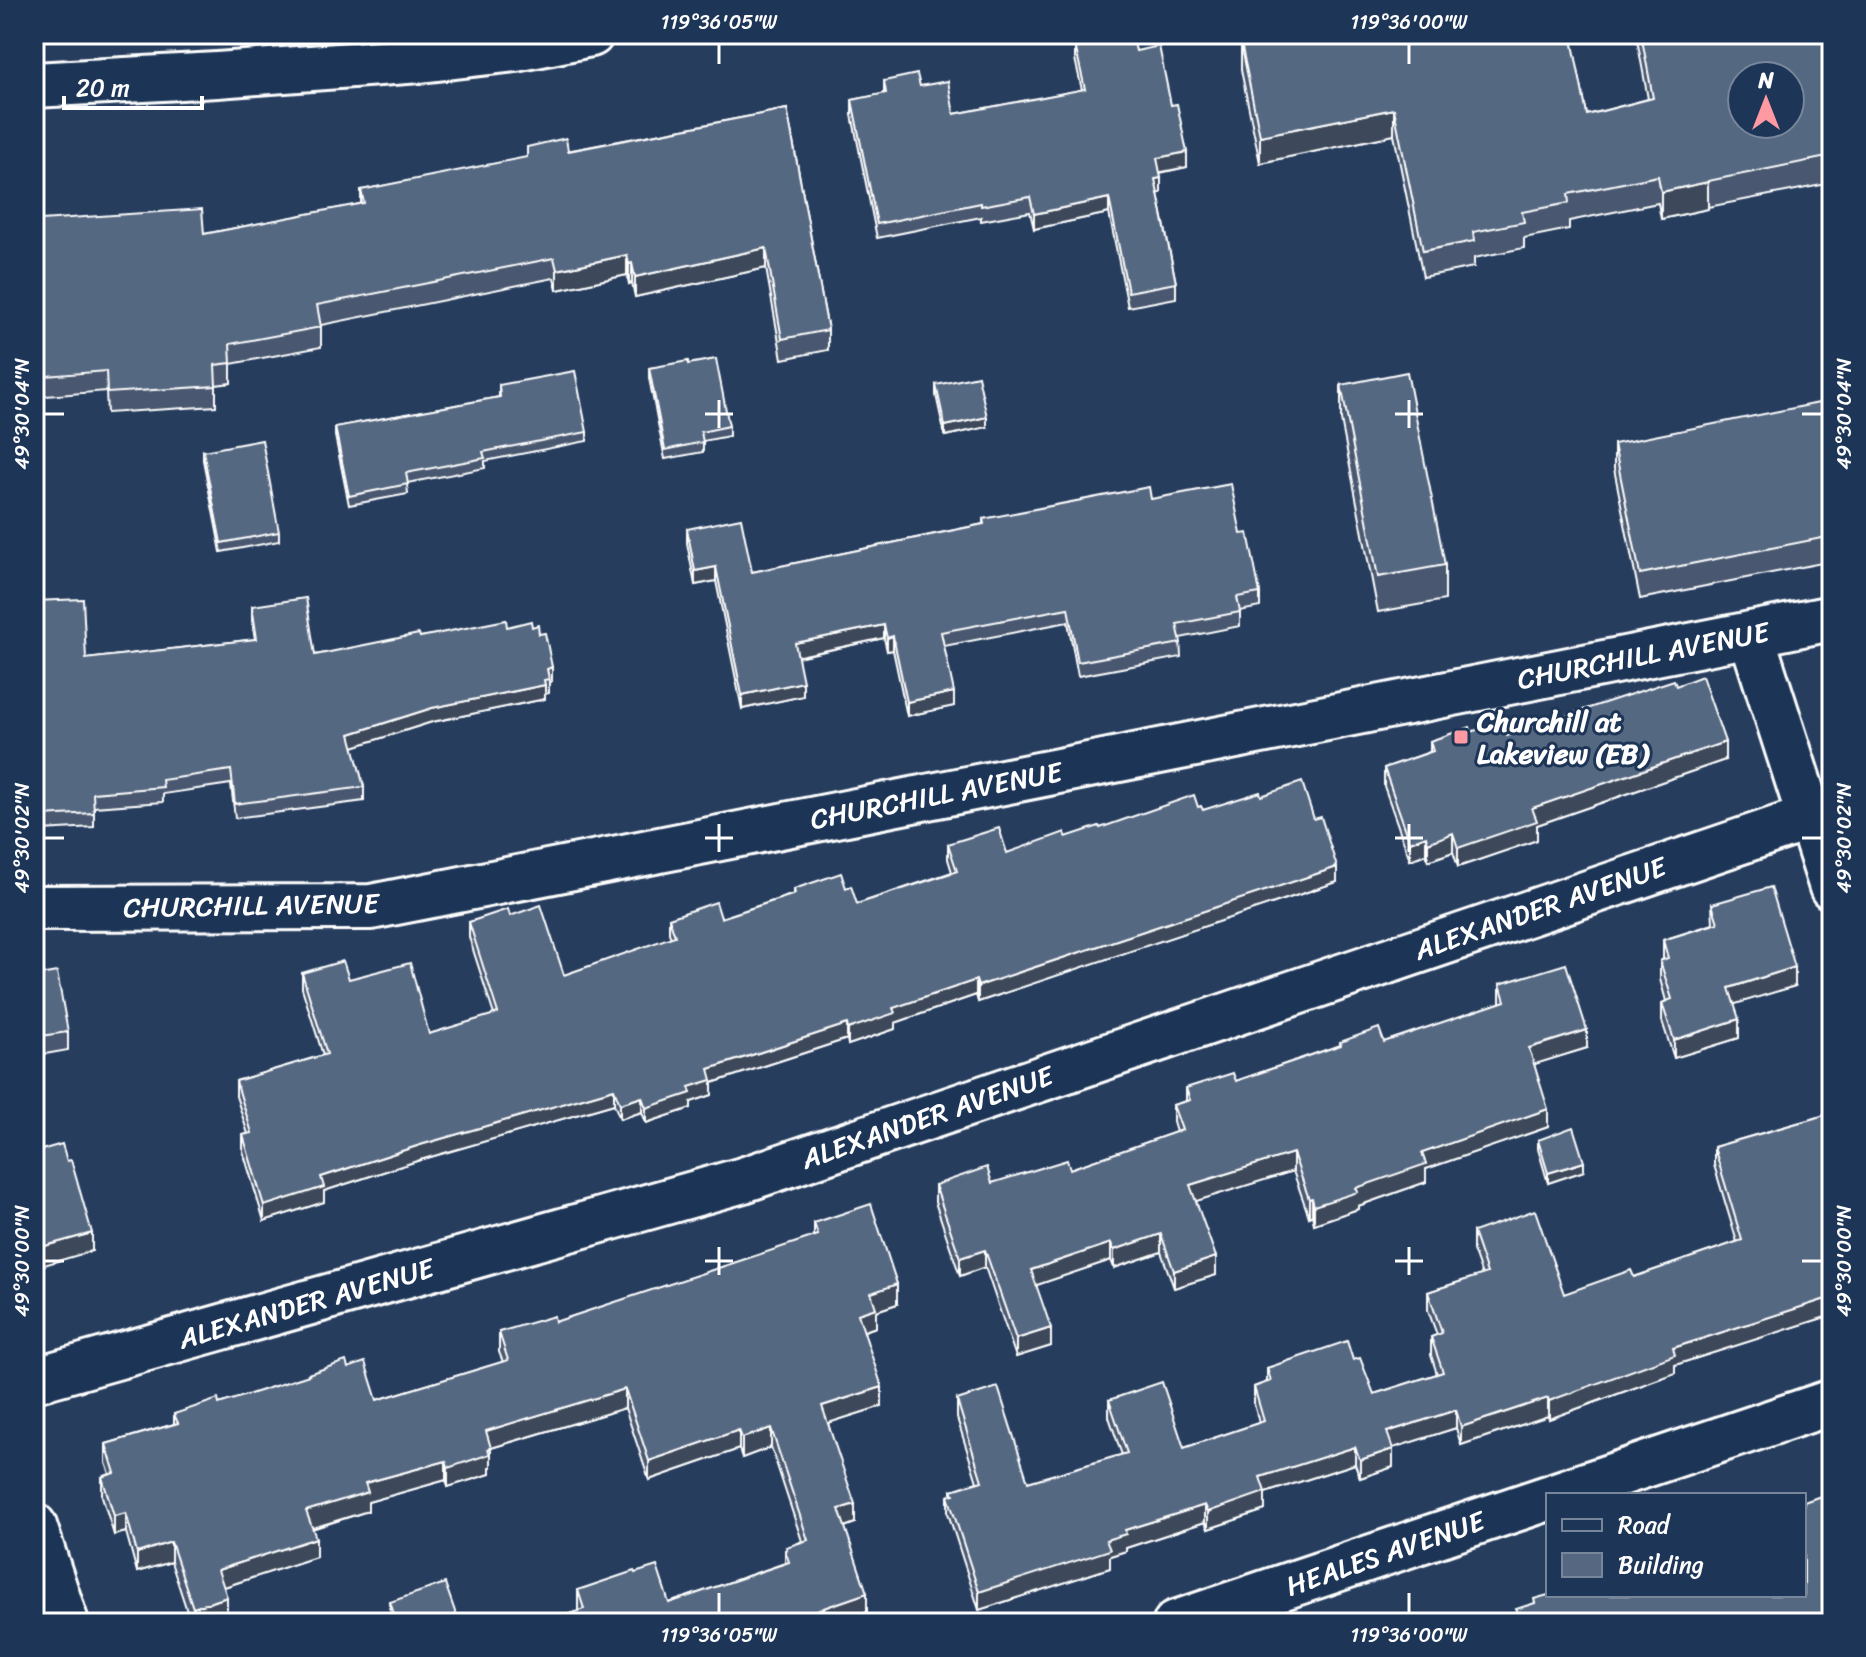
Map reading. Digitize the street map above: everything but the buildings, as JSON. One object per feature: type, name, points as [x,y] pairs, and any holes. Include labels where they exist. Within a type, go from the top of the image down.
[{"type":"street","points":[[34,85],[420,60],[516,49],[591,34]]},
{"type":"street","name":"CHURCHILL AVENUE","points":[[34,908],[371,907],[1832,618]]},
{"type":"street","points":[[1751,634],[1832,887]]},
{"type":"street","name":"ALEXANDER AVENUE","points":[[34,1380],[743,1180],[1809,818]]},
{"type":"street","points":[[1562,1493],[1832,1402]]},
{"type":"street","name":"HEALES AVENUE","points":[[1176,1623],[1546,1499]]},
{"type":"street","points":[[34,1526],[66,1623]]},
{"type":"place","name":"Churchill at Lakeview (EB)","points":[[1461,737]]}]
